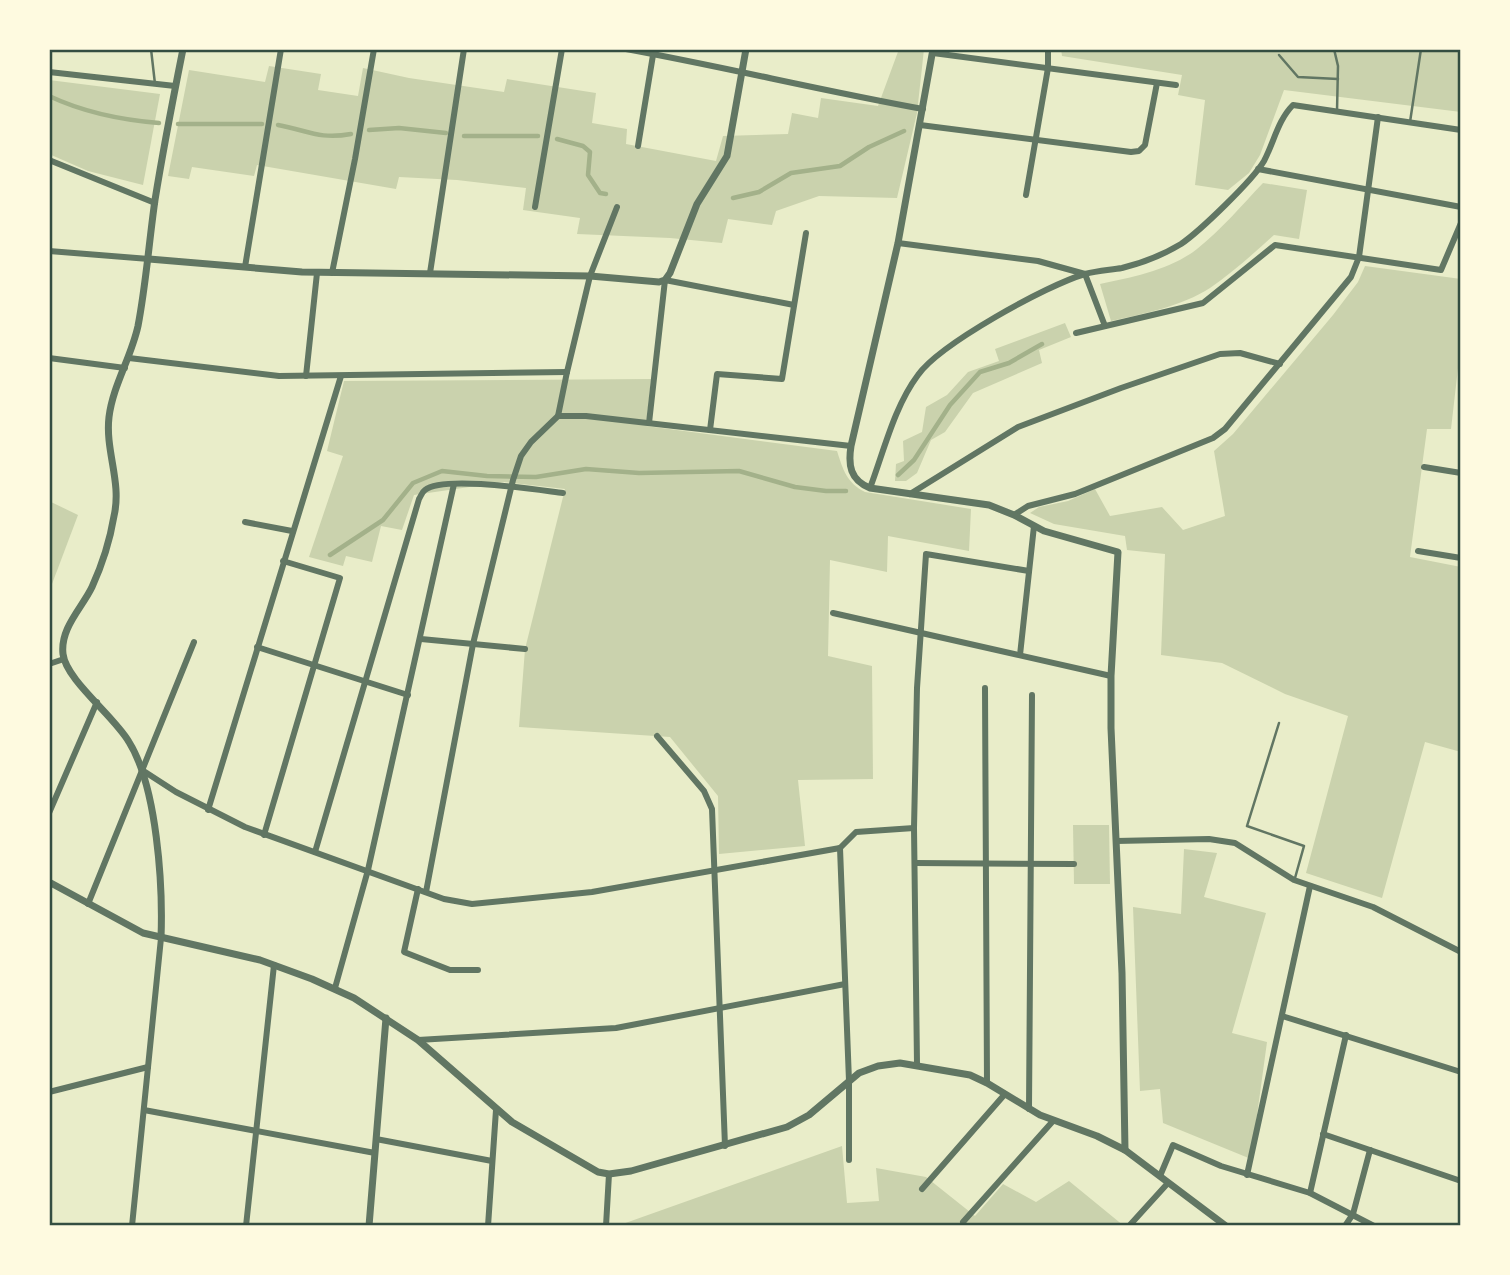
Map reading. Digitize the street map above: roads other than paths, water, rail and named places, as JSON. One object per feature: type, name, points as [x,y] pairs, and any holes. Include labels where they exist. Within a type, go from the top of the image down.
[{"type":"street","points":[[132,1226],[161,938],[158,866],[148,792],[142,770],[124,733],[71,674],[63,652],[65,634],[93,584],[114,517],[117,489],[109,441],[109,420],[114,392],[134,343],[149,259],[155,203],[183,49]]},
{"type":"street","points":[[245,267],[281,49]]},
{"type":"street","points":[[332,273],[374,49]]},
{"type":"street","points":[[430,273],[464,49]]},
{"type":"street","points":[[535,207],[562,49]]},
{"type":"street","points":[[625,49],[654,52],[828,92],[923,109]]},
{"type":"street","points":[[649,423],[664,280],[677,261],[696,204],[727,156],[746,49]]},
{"type":"street","points":[[1026,195],[1048,68],[1048,49]]},
{"type":"street","points":[[1125,1150],[1122,973],[1111,728],[1118,552],[1034,526],[989,505],[870,488],[857,481],[851,471],[850,446],[898,243],[933,51],[1176,85]]},
{"type":"street","points":[[638,146],[654,52]]},
{"type":"street","points":[[49,72],[175,86]]},
{"type":"street","points":[[920,125],[1035,142],[1139,151],[1145,145],[1157,83]]},
{"type":"street","points":[[870,488],[900,407],[918,375],[939,353],[1032,297],[1085,274],[1123,268],[1150,259],[1182,243],[1207,222],[1258,169],[1284,116],[1293,105],[1461,130]]},
{"type":"street","points":[[1014,515],[1028,506],[1074,494],[1213,438],[1225,429],[1351,277],[1359,257],[1378,117]]},
{"type":"street","points":[[49,160],[155,203]]},
{"type":"street","points":[[1258,169],[1461,207]]},
{"type":"street","points":[[426,892],[473,644],[516,470],[521,456],[531,442],[558,416],[590,276],[617,207]]},
{"type":"street","points":[[1076,333],[1203,303],[1271,247],[1281,245],[1441,271],[1461,223]]},
{"type":"street","points":[[710,430],[717,374],[782,379],[806,233]]},
{"type":"street","points":[[898,243],[1038,261],[1085,274]]},
{"type":"street","points":[[49,251],[317,273],[590,276],[652,283],[664,280],[794,305]]},
{"type":"street","points":[[306,376],[317,273]]},
{"type":"street","points":[[1085,274],[1105,326]]},
{"type":"street","points":[[911,494],[1018,427],[1132,384],[1220,354],[1240,353],[1280,364]]},
{"type":"street","points":[[49,358],[125,368]]},
{"type":"street","points":[[129,358],[279,376],[566,372]]},
{"type":"street","points":[[208,810],[341,376]]},
{"type":"street","points":[[558,416],[649,423],[850,446]]},
{"type":"street","points":[[1424,467],[1461,473]]},
{"type":"street","points":[[315,852],[419,499],[426,489],[454,484],[513,483],[563,493]]},
{"type":"street","points":[[335,988],[368,870],[454,484]]},
{"type":"street","points":[[246,522],[292,531]]},
{"type":"street","points":[[1020,656],[1034,526]]},
{"type":"street","points":[[1418,551],[1461,558]]},
{"type":"street","points":[[916,1065],[914,828],[917,688],[926,554],[1030,571]]},
{"type":"street","points":[[264,835],[340,578],[283,561]]},
{"type":"street","points":[[833,613],[1111,676]]},
{"type":"street","points":[[421,639],[525,649]]},
{"type":"street","points":[[88,904],[194,642]]},
{"type":"street","points":[[257,647],[408,695]]},
{"type":"street","points":[[49,664],[64,659]]},
{"type":"street","points":[[985,688],[987,1083]]},
{"type":"street","points":[[1029,1109],[1032,695]]},
{"type":"street","points":[[49,813],[97,702]]},
{"type":"street","points":[[657,736],[704,791],[712,809],[725,1146]]},
{"type":"street","points":[[142,770],[208,810],[264,835],[458,903],[472,904],[592,892],[714,868],[840,848],[856,832],[914,828]]},
{"type":"street","points":[[1116,841],[1219,839],[1235,843],[1294,880],[1373,907],[1461,952]]},
{"type":"street","points":[[840,848],[849,1081],[849,1160]]},
{"type":"street","points":[[915,863],[1074,864]]},
{"type":"street","points":[[49,882],[133,929],[274,965],[335,988],[418,1040],[496,1110],[586,1167],[609,1174],[631,1171],[725,1146],[798,1122],[819,1108],[859,1073],[878,1066],[900,1063],[959,1072],[987,1083],[1053,1121],[1097,1136],[1125,1150],[1226,1226]]},
{"type":"street","points":[[1247,1175],[1310,886]]},
{"type":"street","points":[[418,889],[404,952],[450,970],[478,970]]},
{"type":"street","points":[[246,1226],[274,965]]},
{"type":"street","points":[[418,1040],[616,1028],[845,984]]},
{"type":"street","points":[[1282,1016],[1461,1072]]},
{"type":"street","points":[[369,1226],[386,1018]]},
{"type":"street","points":[[1310,1193],[1346,1035]]},
{"type":"street","points":[[49,1092],[148,1067]]},
{"type":"street","points":[[922,1189],[1004,1094]]},
{"type":"street","points":[[144,1110],[375,1153]]},
{"type":"street","points":[[488,1226],[496,1110]]},
{"type":"street","points":[[963,1222],[1053,1121]]},
{"type":"street","points":[[1322,1134],[1461,1181]]},
{"type":"street","points":[[376,1139],[492,1161]]},
{"type":"street","points":[[1160,1176],[1173,1145],[1221,1166],[1310,1193],[1374,1226]]},
{"type":"street","points":[[1345,1226],[1353,1214],[1370,1150]]},
{"type":"street","points":[[606,1226],[609,1174]]},
{"type":"street","points":[[1129,1226],[1168,1182]]},
{"type":"lane","points":[[151,49],[155,84]]},
{"type":"lane","points":[[1334,49],[1338,79],[1337,111]]},
{"type":"lane","points":[[1410,122],[1421,49]]},
{"type":"lane","points":[[1279,55],[1298,77],[1338,79]]},
{"type":"lane","points":[[1279,723],[1247,826],[1304,846],[1294,880]]},
{"type":"waterway","points":[[49,96],[75,107],[103,114],[159,123]]},
{"type":"waterway","points":[[178,124],[262,124]]},
{"type":"waterway","points":[[278,125],[321,135],[351,134]]},
{"type":"waterway","points":[[369,130],[399,128],[446,133]]},
{"type":"waterway","points":[[733,198],[759,192],[791,173],[840,166],[869,147],[904,131]]},
{"type":"waterway","points":[[464,136],[538,136]]},
{"type":"waterway","points":[[557,139],[583,146],[590,152],[588,175],[600,193],[606,194]]},
{"type":"waterway","points":[[898,475],[914,460],[950,405],[980,372],[1009,363],[1042,344]]},
{"type":"waterway","points":[[330,555],[383,520],[413,483],[442,471],[487,476],[536,477],[586,469],[639,473],[739,471],[795,487],[846,491]]}]
